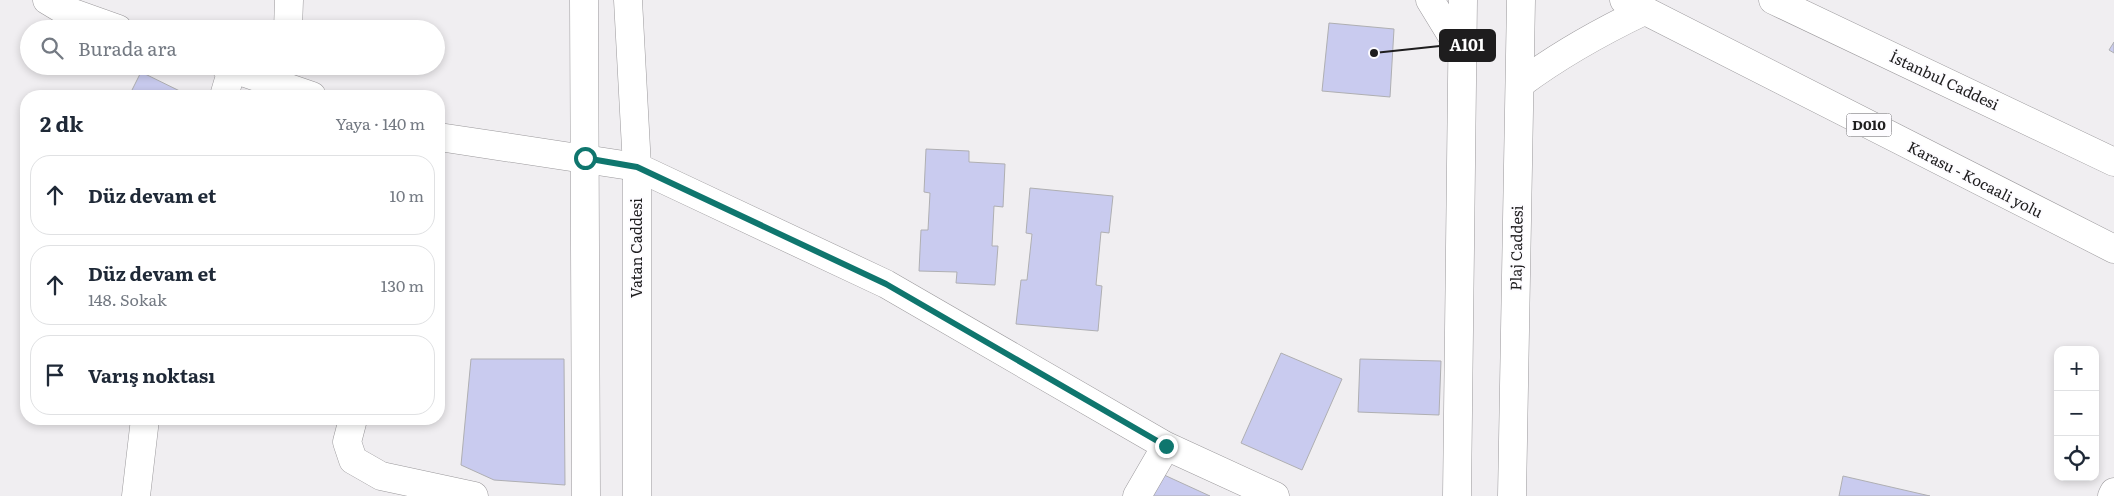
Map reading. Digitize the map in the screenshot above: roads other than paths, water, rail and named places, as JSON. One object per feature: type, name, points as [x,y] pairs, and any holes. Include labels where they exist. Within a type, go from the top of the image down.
[{"type":"main road","points":[[47,0],[62,9],[93,20]]},
{"type":"main road","points":[[288,0],[288,20]]},
{"type":"main road","points":[[584,0],[586,496]]},
{"type":"main road","name":"Vatan Caddesi","points":[[628,0],[637,167],[637,496]]},
{"type":"main road","points":[[1430,0],[1463,54]]},
{"type":"main road","points":[[1457,496],[1463,0]]},
{"type":"main road","name":"Plaj Caddesi","points":[[1512,496],[1521,0]]},
{"type":"main road","name":"İstanbul Caddesi","points":[[1773,0],[2114,162]]},
{"type":"main road","points":[[1520,84],[1549,63],[1602,31],[1634,5]]},
{"type":"main road","name":"Karasu - Kocaali yolu","points":[[1634,5],[2114,250]]},
{"type":"main road","points":[[225,90],[228,75]]},
{"type":"main road","points":[[262,75],[296,83]]},
{"type":"main road","points":[[445,138],[637,167],[886,284],[1166,446],[1275,496]]},
{"type":"main road","points":[[136,496],[144,425]]},
{"type":"main road","points":[[352,425],[347,442],[353,460],[380,476],[474,496]]},
{"type":"main road","points":[[1137,496],[1166,446]]},
{"type":"main road","points":[[2112,496],[2114,492]]},
{"type":"place","name":"A101","points":[[1374,53]]}]
